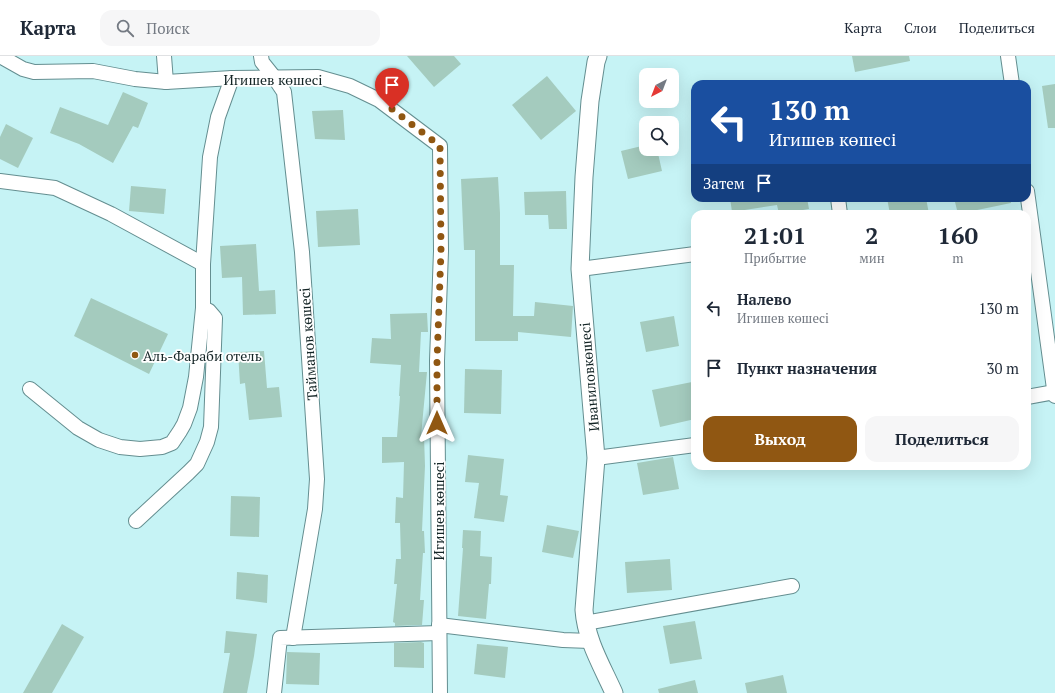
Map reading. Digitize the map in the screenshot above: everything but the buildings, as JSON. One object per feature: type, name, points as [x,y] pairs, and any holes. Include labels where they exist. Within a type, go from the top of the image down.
[{"type":"street","name":"Игишев көшесі","points":[[0,56],[23,69],[34,72],[93,70],[135,79],[166,82],[232,78],[318,77],[350,86],[379,100],[440,146],[441,251],[437,361],[440,693]]},
{"type":"street","points":[[164,56],[166,82]]},
{"type":"street","name":"Тайманов көшесі","points":[[262,56],[262,62],[284,92],[302,252],[317,479],[315,509],[293,638]]},
{"type":"street","name":"Иваниловкөшесі","points":[[598,56],[590,101],[584,177],[580,269],[596,458],[584,610],[585,623],[590,641],[614,693]]},
{"type":"street","points":[[1008,56],[1011,80]]},
{"type":"street","points":[[30,390],[78,428],[99,440],[120,447],[140,449],[162,447],[172,442],[184,424],[190,408],[196,377],[203,308],[203,264],[210,157],[218,117],[232,78]]},
{"type":"street","points":[[0,181],[55,188],[111,214],[203,264]]},
{"type":"street","points":[[1031,220],[1055,396]]},
{"type":"street","points":[[580,269],[691,255]]},
{"type":"street","points":[[136,521],[193,469],[208,442],[211,427],[215,318],[209,311],[203,308]]},
{"type":"street","points":[[1031,396],[1055,392]]},
{"type":"street","points":[[596,458],[691,446]]},
{"type":"street","points":[[585,623],[792,586]]},
{"type":"street","points":[[274,693],[280,638],[439,629],[590,641]]},
{"type":"place","name":"Аль-Фараби отель","points":[[135,355]]},
{"type":"route","points":[[392,109],[440,146],[441,251],[437,361],[437,423]]}]
